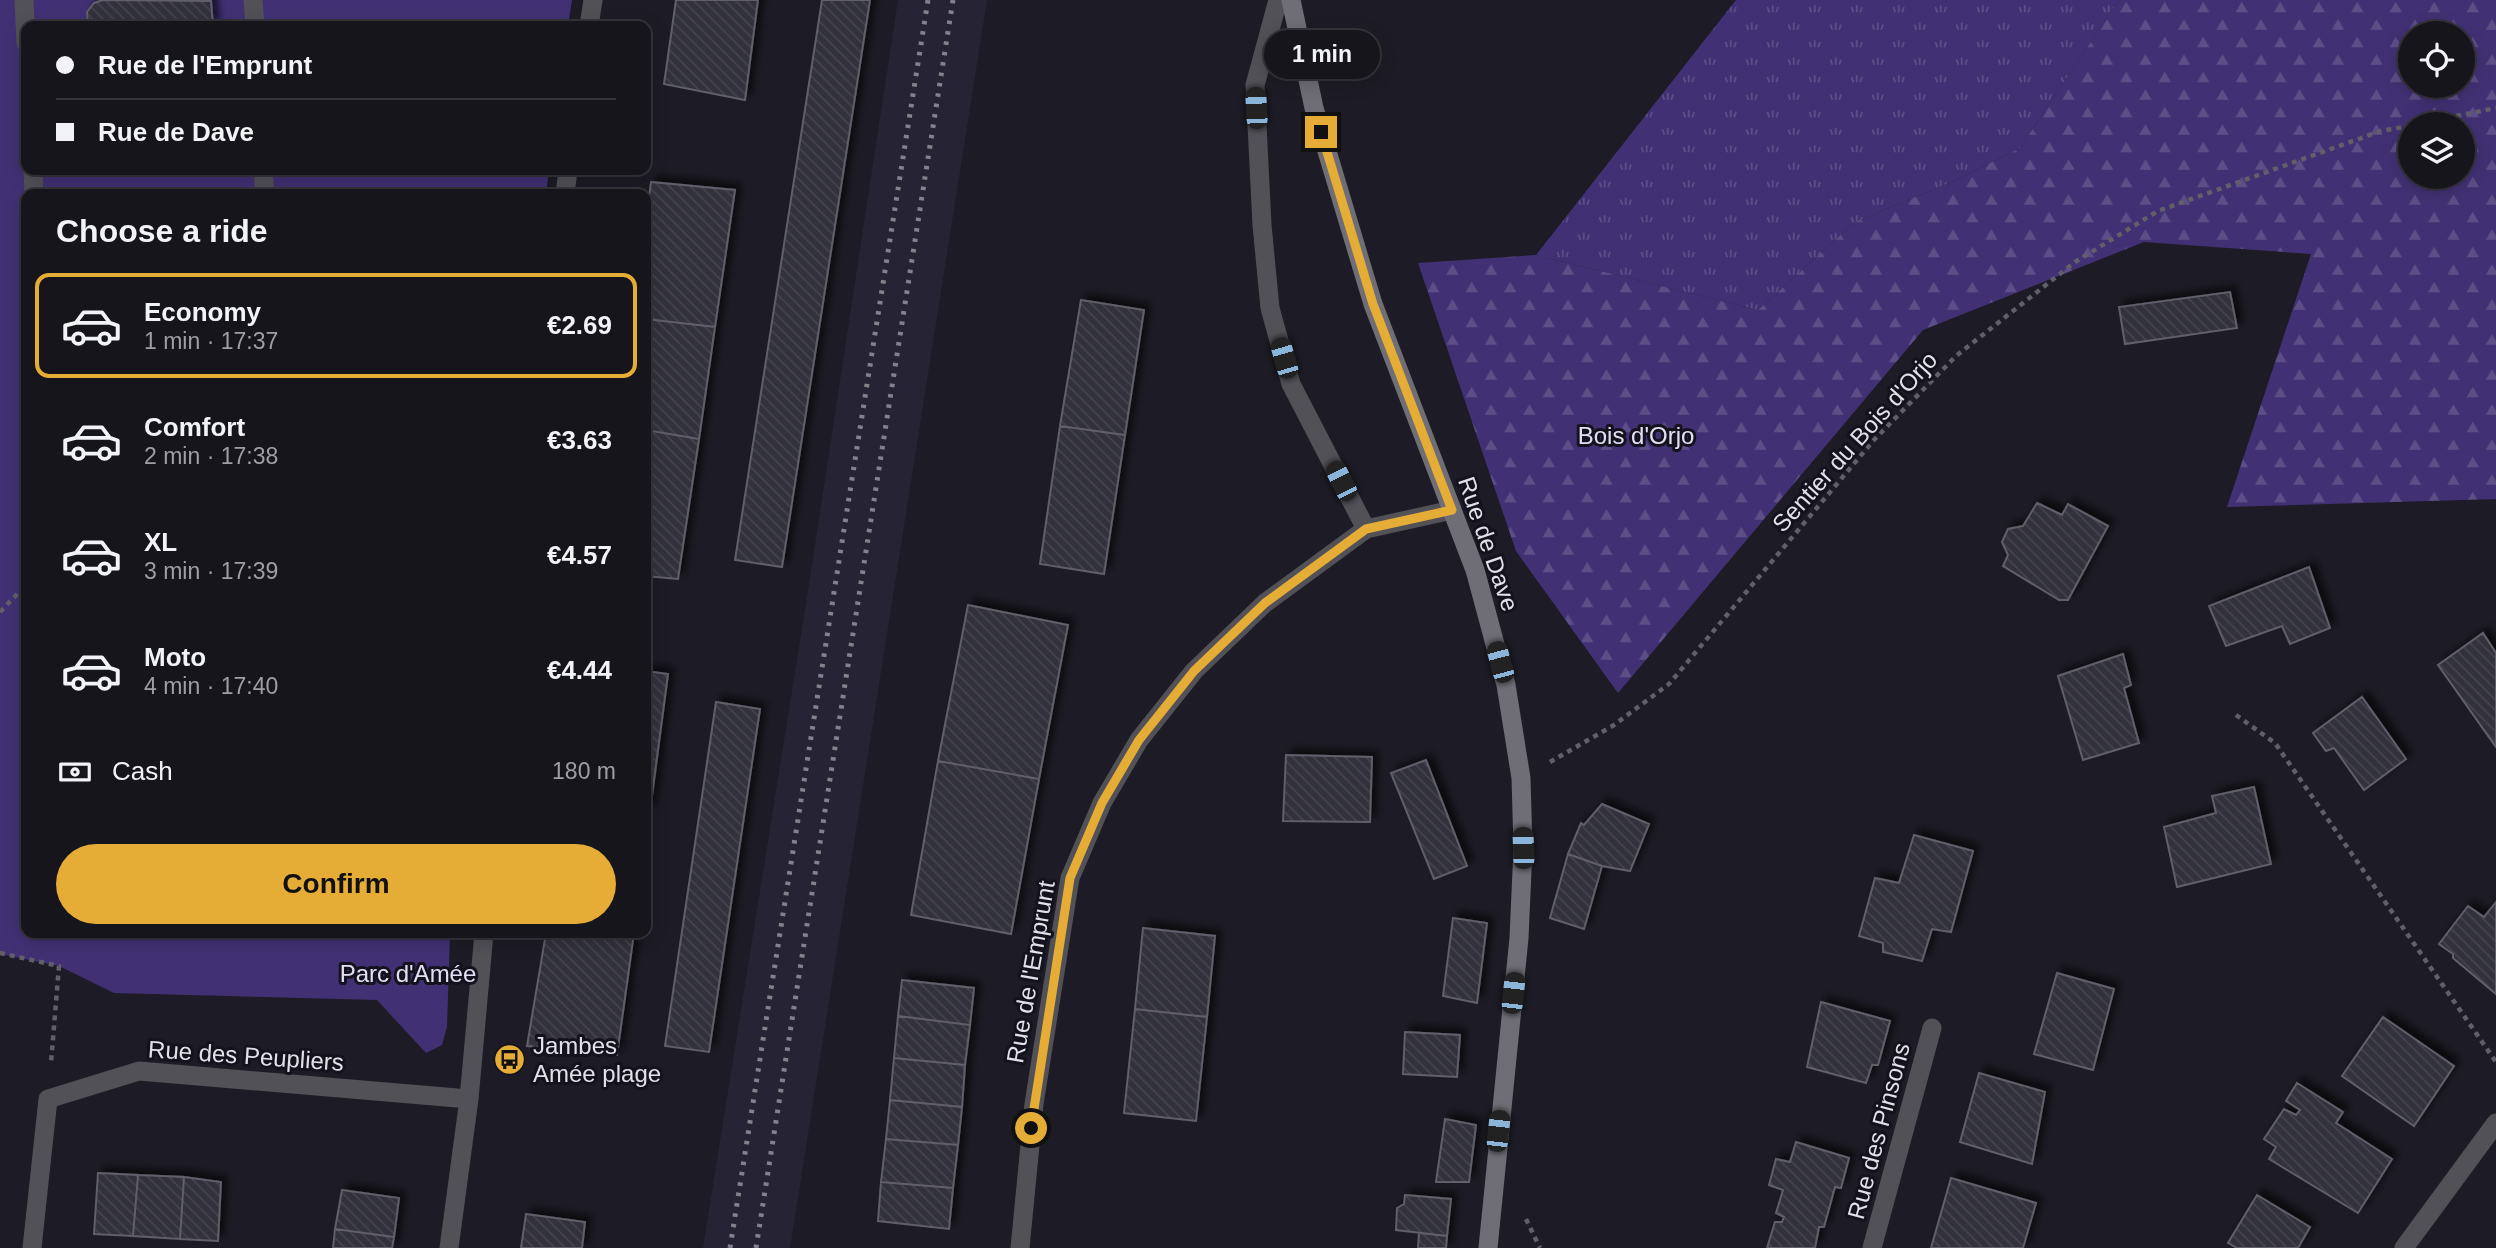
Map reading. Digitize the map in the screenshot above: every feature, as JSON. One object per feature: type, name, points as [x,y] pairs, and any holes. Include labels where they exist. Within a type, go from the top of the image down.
[{"type":"main road","name":"Rue de Dave","points":[[1291,0],[1314,108],[1373,304],[1475,570],[1506,685],[1521,778],[1523,848],[1519,937],[1488,1248]]},
{"type":"street","points":[[24,0],[25,21]]},
{"type":"street","points":[[253,0],[255,21]]},
{"type":"street","points":[[590,21],[593,0]]},
{"type":"street","points":[[1278,0],[1255,85],[1262,225],[1270,308],[1291,384],[1366,529]]},
{"type":"street","name":"Rue de l'Emprunt","points":[[1020,1248],[1034,1104],[1070,878],[1102,803],[1139,740],[1194,671],[1265,603],[1366,529],[1452,510]]},
{"type":"street","points":[[449,1248],[469,1099],[484,938]]},
{"type":"street","name":"Rue des Pinsons","points":[[1872,1248],[1932,1028]]},
{"type":"street","name":"Rue des Peupliers","points":[[48,1099],[139,1071],[469,1099]]},
{"type":"street","points":[[32,1248],[48,1099]]},
{"type":"street","points":[[2404,1248],[2496,1124]]},
{"type":"path","points":[[2475,112],[2496,108]]},
{"type":"path","name":"Sentier du Bois d'Orjo","points":[[1521,778],[1614,725],[1669,684],[1873,441],[1956,356],[2075,262],[2158,211],[2381,131],[2398,128]]},
{"type":"path","points":[[0,612],[21,590]]},
{"type":"path","points":[[2236,715],[2275,743],[2496,1062]]},
{"type":"path","points":[[0,953],[59,966],[48,1099]]},
{"type":"shaded area","points":[[898,0],[987,0],[790,1248],[703,1248],[809,585]]},
{"type":"green space","name":"Parc d'Amée","points":[[0,0],[572,0],[569,21],[21,21],[21,175],[548,175],[547,189],[21,189],[21,938],[450,938],[447,1027],[442,1045],[426,1053],[377,1000],[114,993],[59,966],[0,954]]},
{"type":"green space","points":[[1736,0],[2119,0],[2020,148],[1954,181],[1855,222],[1758,310],[1536,255]]},
{"type":"green space","name":"Bois d'Orjo","points":[[2119,0],[2496,0],[2496,499],[2227,507],[2311,254],[2144,242],[1923,330],[1618,693],[1516,551],[1418,263],[1536,255],[1758,310],[1855,222],[1954,181],[2020,148]]},
{"type":"building","points":[[103,0],[211,1],[213,21],[88,21],[87,12],[94,3]]},
{"type":"building","points":[[676,0],[758,0],[745,100],[664,84]]},
{"type":"building","points":[[822,0],[870,0],[782,567],[735,560]]},
{"type":"building","points":[[651,182],[735,190],[715,327],[651,320]]},
{"type":"building","points":[[2230,292],[2237,328],[2125,344],[2119,307]]},
{"type":"building","points":[[1081,300],[1144,310],[1125,435],[1060,426]]},
{"type":"building","points":[[651,320],[715,327],[699,439],[651,431]]},
{"type":"building","points":[[1060,426],[1125,435],[1104,574],[1040,564]]},
{"type":"building","points":[[651,431],[699,439],[678,579],[651,576]]},
{"type":"building","points":[[2037,503],[2062,515],[2068,504],[2108,526],[2068,600],[2059,600],[2003,566],[2008,555],[2002,542],[2008,529],[2023,526]]},
{"type":"building","points":[[2309,567],[2330,628],[2290,644],[2282,626],[2226,646],[2209,606]]},
{"type":"building","points":[[968,605],[1068,625],[1039,779],[938,761]]},
{"type":"building","points":[[2483,633],[2496,653],[2496,747],[2438,665]]},
{"type":"building","points":[[2123,654],[2131,685],[2124,688],[2139,743],[2083,760],[2058,676]]},
{"type":"building","points":[[651,672],[668,674],[651,803]]},
{"type":"building","points":[[2362,697],[2406,759],[2364,790],[2334,748],[2326,751],[2313,733]]},
{"type":"building","points":[[716,702],[760,709],[709,1052],[665,1046]]},
{"type":"building","points":[[1286,755],[1372,757],[1370,822],[1283,821]]},
{"type":"building","points":[[1426,760],[1467,866],[1434,879],[1391,773]]},
{"type":"building","points":[[938,761],[1039,779],[1011,934],[911,915]]},
{"type":"building","points":[[2254,787],[2271,864],[2177,887],[2164,827],[2216,813],[2212,796]]},
{"type":"building","points":[[1602,804],[1649,824],[1630,871],[1602,866],[1568,854],[1581,823],[1584,825]]},
{"type":"building","points":[[1914,835],[1973,851],[1951,932],[1932,929],[1922,961],[1883,952],[1883,943],[1859,936],[1875,878],[1899,883]]},
{"type":"building","points":[[1568,854],[1602,866],[1584,929],[1550,918]]},
{"type":"building","points":[[2496,902],[2496,994],[2439,944],[2468,906],[2484,917]]},
{"type":"building","points":[[1453,918],[1487,923],[1477,1003],[1443,996]]},
{"type":"building","points":[[1143,928],[1215,936],[1207,1017],[1135,1009]]},
{"type":"building","points":[[545,938],[633,938],[617,1055],[527,1046]]},
{"type":"building","points":[[2057,973],[2114,989],[2093,1070],[2034,1054]]},
{"type":"building","points":[[902,980],[974,988],[970,1025],[898,1016]]},
{"type":"building","points":[[1821,1002],[1890,1021],[1878,1065],[1872,1065],[1866,1083],[1807,1067]]},
{"type":"building","points":[[1135,1009],[1207,1017],[1196,1121],[1124,1113]]},
{"type":"building","points":[[898,1016],[970,1025],[965,1065],[894,1058]]},
{"type":"building","points":[[2383,1017],[2454,1066],[2414,1126],[2342,1076]]},
{"type":"building","points":[[1405,1032],[1460,1035],[1457,1077],[1403,1074]]},
{"type":"building","points":[[894,1058],[965,1065],[962,1107],[890,1100]]},
{"type":"building","points":[[1979,1073],[2045,1092],[2032,1164],[1960,1142]]},
{"type":"building","points":[[2297,1083],[2343,1112],[2336,1123],[2392,1159],[2358,1213],[2269,1159],[2276,1147],[2264,1139],[2284,1109],[2296,1115],[2300,1110],[2286,1101]]},
{"type":"building","points":[[890,1100],[962,1107],[958,1145],[886,1139]]},
{"type":"building","points":[[1445,1119],[1476,1125],[1469,1182],[1436,1182]]},
{"type":"building","points":[[886,1139],[958,1145],[953,1188],[881,1182]]},
{"type":"building","points":[[1796,1142],[1849,1158],[1841,1188],[1835,1187],[1824,1227],[1819,1227],[1815,1248],[1767,1248],[1775,1222],[1782,1222],[1784,1217],[1776,1213],[1783,1190],[1769,1185],[1776,1159],[1790,1162]]},
{"type":"building","points":[[98,1173],[138,1175],[133,1236],[94,1234]]},
{"type":"building","points":[[138,1175],[184,1177],[180,1239],[133,1236]]},
{"type":"building","points":[[184,1177],[221,1182],[218,1241],[180,1239]]},
{"type":"building","points":[[1951,1178],[2036,1203],[2023,1248],[1931,1248]]},
{"type":"building","points":[[881,1182],[953,1188],[949,1229],[878,1221]]},
{"type":"building","points":[[342,1190],[399,1198],[394,1237],[335,1229]]},
{"type":"building","points":[[1405,1195],[1451,1199],[1447,1236],[1396,1230],[1397,1208],[1404,1204]]},
{"type":"building","points":[[2257,1195],[2310,1227],[2298,1248],[2237,1248],[2228,1243]]},
{"type":"building","points":[[526,1214],[585,1222],[582,1248],[521,1248]]},
{"type":"building","points":[[335,1229],[394,1237],[392,1248],[333,1248]]},
{"type":"building","points":[[1419,1233],[1447,1236],[1446,1248],[1418,1248]]},
{"type":"railway","points":[[730,1248],[928,0]]},
{"type":"railway","points":[[756,1248],[953,0]]},
{"type":"place","name":"Jambes Amée plage","points":[[510,1060]]},
{"type":"route","points":[[1031,1128],[1070,878],[1102,803],[1139,740],[1194,671],[1265,603],[1366,529],[1452,510],[1373,304],[1321,132]]}]
